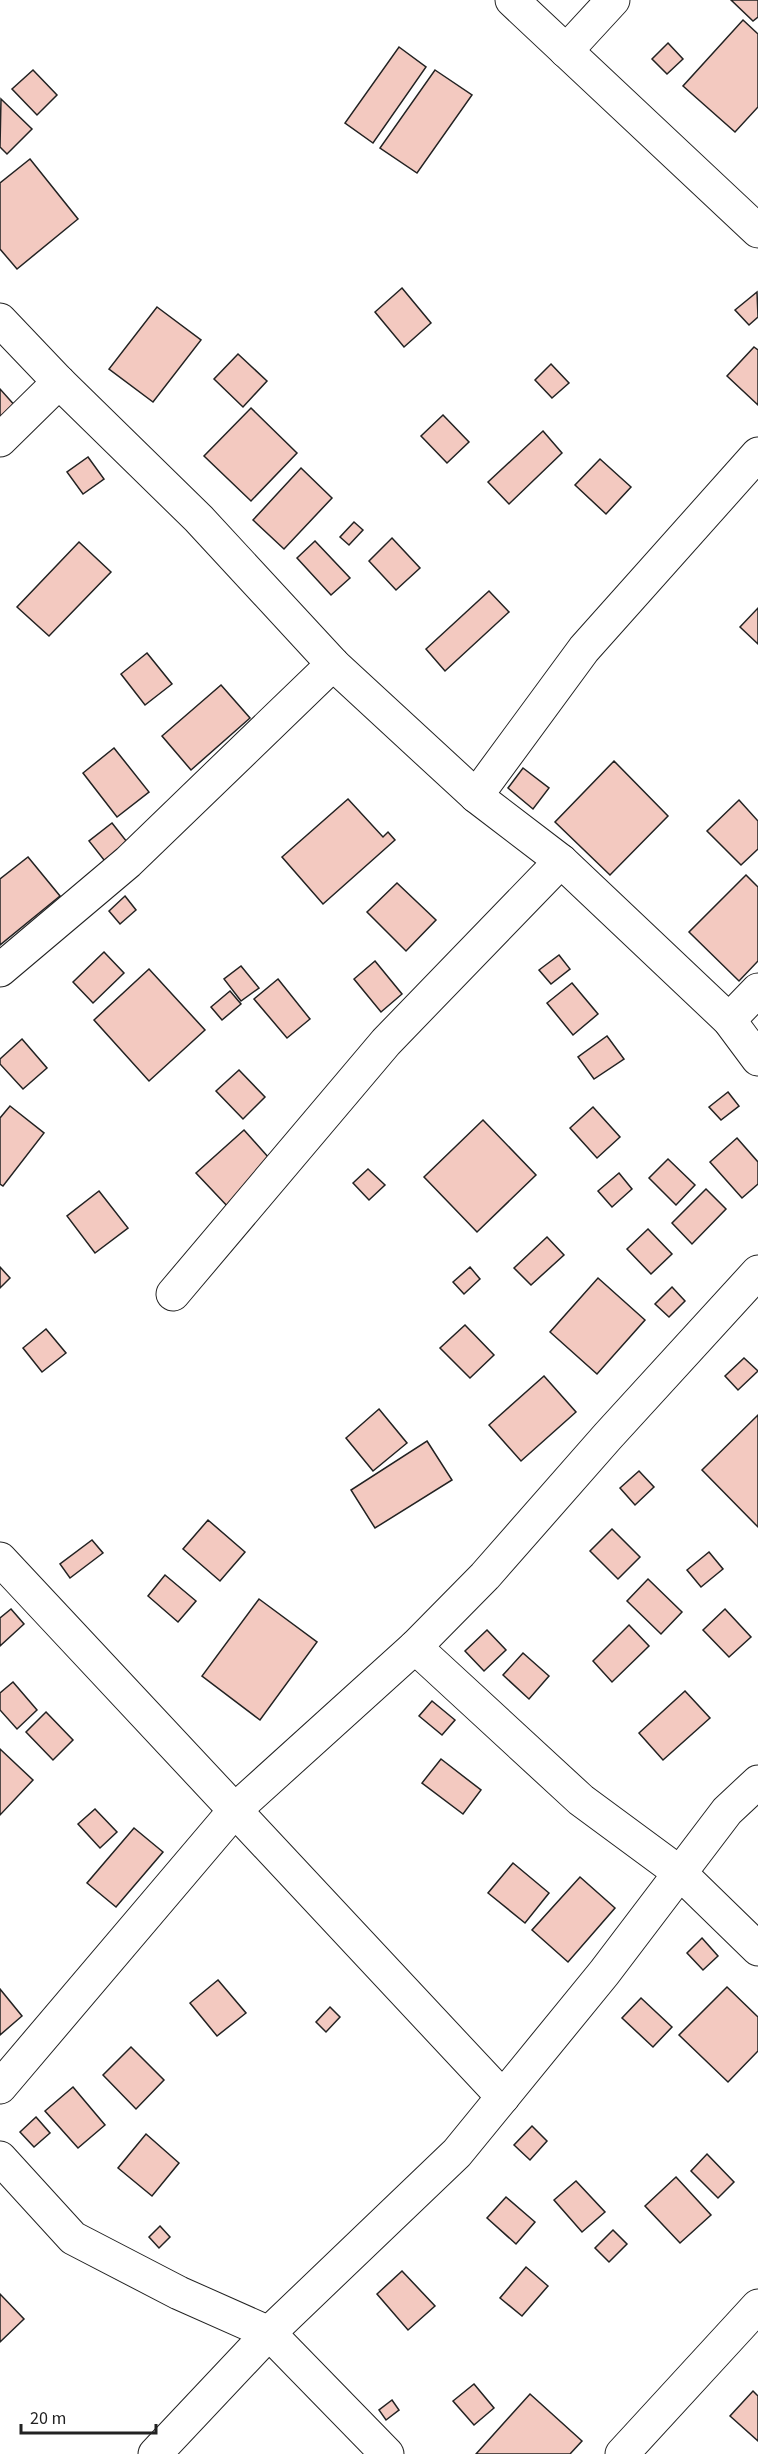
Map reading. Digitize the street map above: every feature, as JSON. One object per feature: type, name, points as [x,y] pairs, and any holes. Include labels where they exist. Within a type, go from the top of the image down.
[{"type":"street","points":[[512,0],[758,231]]},
{"type":"street","points":[[566,51],[613,0]]},
{"type":"street","points":[[0,320],[59,382],[199,519],[333,664],[476,796],[561,861],[729,1020],[758,1059]]},
{"type":"street","points":[[0,440],[59,382]]},
{"type":"street","points":[[476,796],[584,649],[758,454]]},
{"type":"street","points":[[0,970],[128,862],[333,664]]},
{"type":"street","points":[[173,1294],[386,1042],[561,861]]},
{"type":"street","points":[[729,1020],[758,990]]},
{"type":"street","points":[[0,2086],[236,1809],[415,1647],[485,1576],[616,1427],[758,1272]]},
{"type":"street","points":[[0,1559],[503,2097]]},
{"type":"street","points":[[415,1647],[581,1800],[680,1873],[758,1949]]},
{"type":"street","points":[[155,2454],[269,2333],[458,2153],[604,1973],[727,1811],[758,1782]]},
{"type":"street","points":[[0,2158],[73,2238],[179,2294],[269,2333],[387,2454]]},
{"type":"street","points":[[622,2454],[758,2306]]},
{"type":"building","points":[[731,0],[758,0],[758,17],[753,21]]},
{"type":"building","points":[[743,20],[758,34],[758,107],[735,132],[683,86]]},
{"type":"building","points":[[668,43],[683,59],[667,74],[652,59]]},
{"type":"building","points":[[399,47],[426,67],[373,143],[345,123]]},
{"type":"building","points":[[33,70],[57,95],[37,115],[12,89]]},
{"type":"building","points":[[435,70],[472,95],[417,173],[380,148]]},
{"type":"building","points":[[1,99],[32,129],[7,154],[0,147]]},
{"type":"building","points":[[30,159],[78,219],[17,269],[0,249],[0,183]]},
{"type":"building","points":[[402,288],[431,323],[404,347],[375,312]]},
{"type":"building","points":[[757,292],[758,317],[749,325],[735,310]]},
{"type":"building","points":[[157,307],[201,340],[153,402],[109,369]]},
{"type":"building","points":[[754,347],[758,350],[758,405],[727,376]]},
{"type":"building","points":[[238,354],[267,381],[243,407],[214,379]]},
{"type":"building","points":[[551,364],[569,383],[552,398],[535,380]]},
{"type":"building","points":[[0,389],[17,408],[0,423]]},
{"type":"building","points":[[251,408],[297,453],[251,501],[204,456]]},
{"type":"building","points":[[443,415],[469,442],[447,463],[421,436]]},
{"type":"building","points":[[543,431],[562,453],[509,504],[488,482]]},
{"type":"building","points":[[88,457],[104,479],[83,494],[67,472]]},
{"type":"building","points":[[600,459],[631,487],[606,514],[575,485]]},
{"type":"building","points":[[301,468],[332,498],[284,549],[253,520]]},
{"type":"building","points":[[354,522],[363,530],[349,545],[340,537]]},
{"type":"building","points":[[392,538],[420,568],[396,590],[369,561]]},
{"type":"building","points":[[315,541],[350,578],[331,595],[297,558]]},
{"type":"building","points":[[79,542],[111,572],[49,636],[17,607]]},
{"type":"building","points":[[489,591],[509,612],[445,671],[426,649]]},
{"type":"building","points":[[758,608],[758,644],[740,627]]},
{"type":"building","points":[[147,653],[172,684],[145,705],[121,674]]},
{"type":"building","points":[[221,685],[250,718],[191,770],[162,736]]},
{"type":"building","points":[[114,748],[149,792],[117,817],[83,773]]},
{"type":"building","points":[[614,761],[668,816],[610,875],[555,822]]},
{"type":"building","points":[[523,768],[549,788],[533,809],[508,788]]},
{"type":"building","points":[[348,799],[383,837],[388,832],[395,840],[323,904],[282,857]]},
{"type":"building","points":[[739,800],[758,821],[758,849],[741,865],[707,831]]},
{"type":"building","points":[[112,823],[131,847],[108,865],[89,841]]},
{"type":"building","points":[[28,857],[60,896],[0,945],[0,879]]},
{"type":"building","points":[[746,875],[758,887],[758,961],[739,981],[689,932]]},
{"type":"building","points":[[397,883],[436,920],[406,951],[367,912]]},
{"type":"building","points":[[125,896],[136,910],[120,924],[109,911]]},
{"type":"building","points":[[104,952],[124,973],[93,1003],[73,982]]},
{"type":"building","points":[[559,955],[570,969],[551,984],[539,970]]},
{"type":"building","points":[[375,961],[402,994],[381,1012],[354,979]]},
{"type":"building","points":[[241,966],[259,988],[241,1001],[224,979]]},
{"type":"building","points":[[149,969],[205,1030],[149,1081],[94,1020]]},
{"type":"building","points":[[278,979],[310,1019],[287,1038],[254,999]]},
{"type":"building","points":[[572,983],[598,1014],[573,1035],[547,1003]]},
{"type":"building","points":[[230,991],[241,1004],[222,1020],[211,1007]]},
{"type":"building","points":[[607,1036],[624,1059],[594,1079],[578,1057]]},
{"type":"building","points":[[22,1039],[47,1068],[23,1089],[0,1064],[0,1059]]},
{"type":"building","points":[[239,1070],[265,1097],[243,1119],[216,1091]]},
{"type":"building","points":[[728,1092],[739,1106],[721,1120],[709,1107]]},
{"type":"building","points":[[10,1106],[44,1133],[3,1186],[0,1184],[0,1118]]},
{"type":"building","points":[[593,1107],[620,1137],[597,1158],[570,1128]]},
{"type":"building","points":[[483,1120],[536,1175],[477,1232],[424,1177]]},
{"type":"building","points":[[244,1130],[277,1167],[230,1209],[196,1173]]},
{"type":"building","points":[[737,1138],[758,1162],[758,1184],[742,1198],[710,1162]]},
{"type":"building","points":[[668,1159],[695,1185],[676,1205],[649,1178]]},
{"type":"building","points":[[368,1169],[385,1185],[369,1200],[353,1183]]},
{"type":"building","points":[[619,1173],[632,1189],[612,1207],[598,1191]]},
{"type":"building","points":[[706,1189],[726,1209],[692,1244],[672,1223]]},
{"type":"building","points":[[99,1191],[128,1228],[95,1253],[67,1216]]},
{"type":"building","points":[[648,1229],[672,1254],[651,1274],[627,1249]]},
{"type":"building","points":[[547,1237],[564,1255],[531,1285],[514,1268]]},
{"type":"building","points":[[0,1267],[10,1278],[0,1288]]},
{"type":"building","points":[[470,1267],[480,1279],[464,1294],[453,1282]]},
{"type":"building","points":[[598,1278],[645,1320],[597,1374],[550,1332]]},
{"type":"building","points":[[672,1287],[685,1301],[669,1317],[655,1304]]},
{"type":"building","points":[[465,1325],[494,1355],[470,1378],[440,1348]]},
{"type":"building","points":[[46,1329],[66,1353],[42,1372],[23,1348]]},
{"type":"building","points":[[744,1358],[758,1371],[738,1390],[725,1376]]},
{"type":"building","points":[[544,1376],[576,1412],[521,1461],[489,1425]]},
{"type":"building","points":[[379,1409],[407,1443],[373,1471],[346,1438]]},
{"type":"building","points":[[758,1415],[758,1527],[702,1470]]},
{"type":"building","points":[[427,1441],[452,1480],[375,1528],[351,1490]]},
{"type":"building","points":[[639,1471],[654,1487],[635,1505],[620,1488]]},
{"type":"building","points":[[208,1520],[245,1552],[220,1581],[183,1549]]},
{"type":"building","points":[[612,1529],[640,1557],[618,1579],[590,1551]]},
{"type":"building","points":[[92,1540],[103,1553],[70,1578],[60,1564]]},
{"type":"building","points":[[709,1552],[723,1569],[701,1587],[687,1570]]},
{"type":"building","points":[[165,1575],[196,1601],[178,1622],[148,1596]]},
{"type":"building","points":[[648,1579],[682,1612],[661,1634],[627,1601]]},
{"type":"building","points":[[259,1599],[317,1642],[260,1720],[202,1676]]},
{"type":"building","points":[[11,1609],[24,1624],[0,1646],[0,1618]]},
{"type":"building","points":[[725,1609],[751,1637],[729,1657],[703,1630]]},
{"type":"building","points":[[629,1625],[649,1646],[612,1682],[593,1661]]},
{"type":"building","points":[[487,1630],[506,1650],[484,1671],[465,1651]]},
{"type":"building","points":[[523,1653],[549,1676],[529,1699],[503,1675]]},
{"type":"building","points":[[13,1682],[37,1710],[17,1729],[0,1710],[0,1693]]},
{"type":"building","points":[[685,1691],[710,1718],[663,1760],[639,1733]]},
{"type":"building","points":[[432,1701],[455,1720],[442,1735],[419,1716]]},
{"type":"building","points":[[46,1712],[73,1740],[53,1760],[26,1732]]},
{"type":"building","points":[[0,1749],[33,1780],[0,1815]]},
{"type":"building","points":[[441,1759],[481,1790],[463,1814],[422,1783]]},
{"type":"building","points":[[95,1809],[117,1832],[100,1848],[78,1824]]},
{"type":"building","points":[[134,1828],[163,1852],[116,1907],[87,1883]]},
{"type":"building","points":[[513,1863],[549,1893],[525,1923],[488,1893]]},
{"type":"building","points":[[580,1877],[615,1908],[568,1962],[532,1930]]},
{"type":"building","points":[[702,1938],[718,1956],[703,1970],[687,1953]]},
{"type":"building","points":[[218,1980],[246,2013],[217,2036],[190,2003]]},
{"type":"building","points":[[727,1987],[758,2017],[758,2051],[728,2082],[679,2035]]},
{"type":"building","points":[[0,1989],[22,2016],[0,2035]]},
{"type":"building","points":[[641,1998],[672,2027],[653,2047],[622,2018]]},
{"type":"building","points":[[330,2007],[340,2017],[326,2032],[316,2022]]},
{"type":"building","points":[[131,2047],[164,2080],[136,2109],[103,2075]]},
{"type":"building","points":[[73,2087],[105,2125],[78,2148],[45,2111]]},
{"type":"building","points":[[36,2117],[50,2133],[34,2147],[20,2132]]},
{"type":"building","points":[[532,2126],[547,2141],[530,2160],[514,2145]]},
{"type":"building","points":[[146,2134],[179,2163],[152,2196],[118,2168]]},
{"type":"building","points":[[707,2154],[734,2182],[718,2198],[691,2171]]},
{"type":"building","points":[[676,2177],[711,2215],[680,2243],[645,2206]]},
{"type":"building","points":[[576,2181],[605,2212],[582,2232],[554,2200]]},
{"type":"building","points":[[506,2197],[535,2222],[516,2244],[487,2218]]},
{"type":"building","points":[[160,2226],[170,2237],[159,2248],[149,2237]]},
{"type":"building","points":[[613,2230],[627,2244],[609,2262],[595,2248]]},
{"type":"building","points":[[526,2267],[548,2286],[522,2316],[500,2298]]},
{"type":"building","points":[[402,2271],[435,2306],[408,2330],[377,2294]]},
{"type":"building","points":[[0,2294],[24,2319],[0,2342]]},
{"type":"building","points":[[474,2384],[494,2408],[474,2425],[453,2401]]},
{"type":"building","points":[[753,2391],[758,2396],[758,2441],[730,2416]]},
{"type":"building","points":[[530,2394],[582,2441],[570,2454],[476,2454]]},
{"type":"building","points":[[392,2400],[399,2410],[386,2420],[379,2410]]}]
